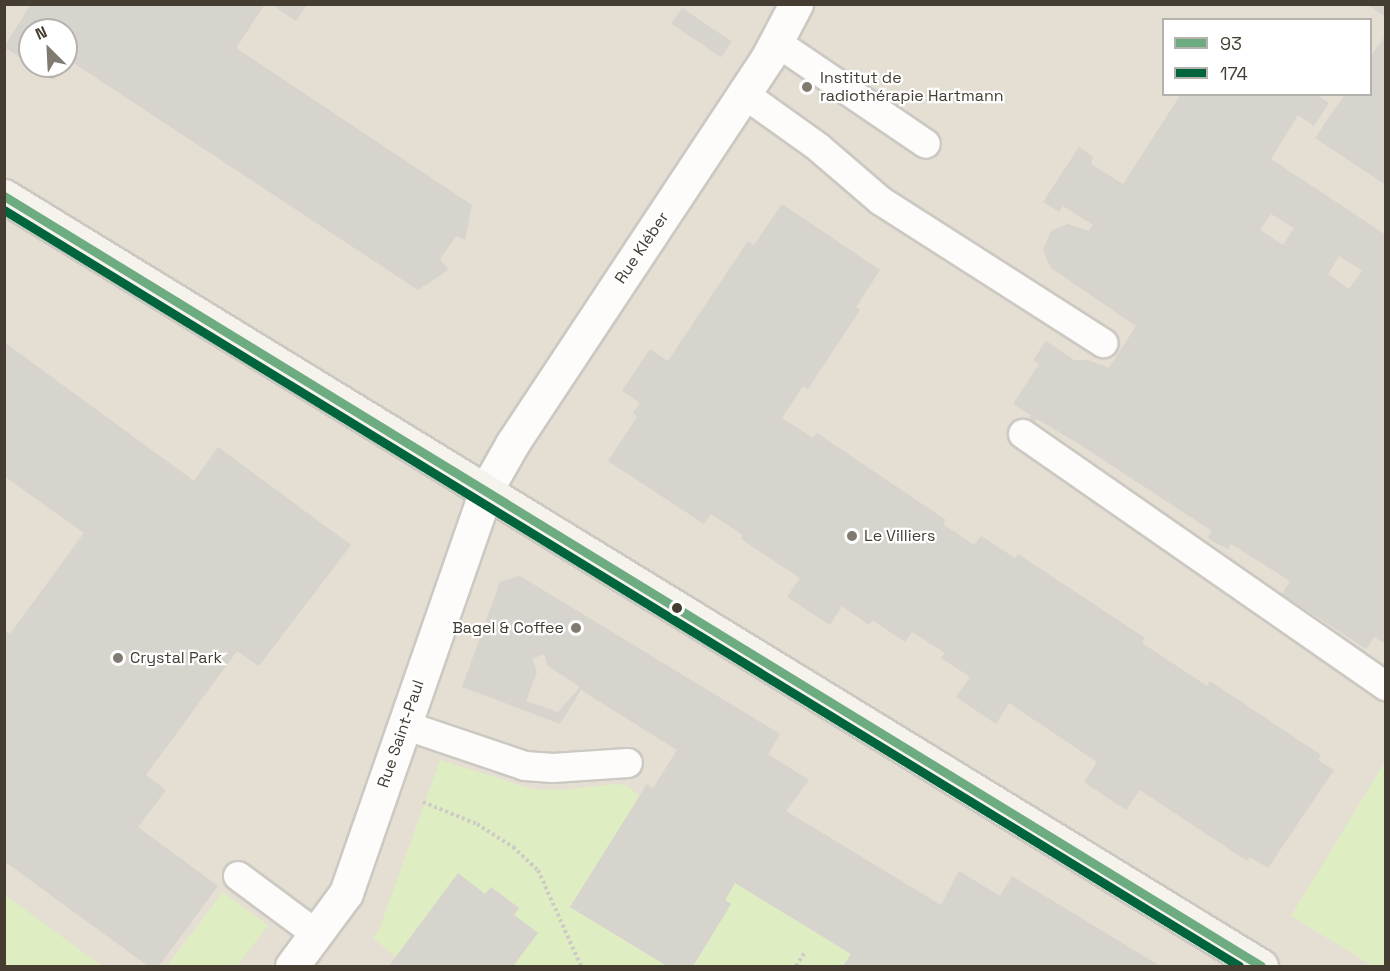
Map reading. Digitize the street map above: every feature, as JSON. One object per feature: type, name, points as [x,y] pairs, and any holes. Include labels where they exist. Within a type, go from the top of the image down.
[{"type":"street","name":"Rue Kléber","points":[[486,490],[512,444],[744,94],[772,50],[796,4]]},
{"type":"street","points":[[4,196],[486,490],[542,529],[1262,966]]},
{"type":"street","name":"Rue Saint-Paul","points":[[292,966],[346,893],[486,490]]},
{"type":"lane","points":[[772,50],[921,152]]},
{"type":"lane","points":[[744,94],[818,147],[881,201],[1103,343]]},
{"type":"lane","points":[[1023,434],[1386,686]]},
{"type":"lane","points":[[408,716],[528,748],[630,753]]},
{"type":"lane","points":[[238,876],[316,934]]},
{"type":"path","points":[[381,792],[425,802],[477,824],[513,847],[538,870],[581,966]]},
{"type":"path","points":[[796,966],[804,953]]},
{"type":"shaded area","points":[[5,5],[1385,5],[1385,966],[5,966]]},
{"type":"green space","points":[[440,760],[533,789],[562,790],[614,784],[626,785],[640,796],[570,907],[667,966],[513,966],[538,933],[514,915],[519,908],[491,887],[485,894],[458,874],[396,957],[373,938],[379,930]]},
{"type":"green space","points":[[1385,762],[1385,966],[1373,966],[1291,916]]},
{"type":"green space","points":[[735,883],[851,954],[843,966],[693,966],[731,904],[725,900]]},
{"type":"green space","points":[[223,892],[268,925],[237,966],[167,966]]},
{"type":"green space","points":[[5,895],[102,966],[5,966]]},
{"type":"building","points":[[31,4],[265,4],[236,48],[472,205],[465,240],[456,236],[440,259],[448,270],[418,290],[78,66],[78,18],[22,18]]},
{"type":"building","points":[[271,4],[307,4],[296,21]]},
{"type":"building","points":[[1366,4],[1386,4],[1386,17]]},
{"type":"building","points":[[682,8],[732,42],[721,57],[671,24]]},
{"type":"building","points":[[18,25],[18,56],[4,47]]},
{"type":"building","points":[[1386,35],[1386,185],[1315,138],[1344,96],[1372,96],[1372,54]]},
{"type":"building","points":[[1180,96],[1319,96],[1329,103],[1314,126],[1298,115],[1271,159],[1386,235],[1386,644],[1374,637],[1366,649],[1282,594],[1290,581],[1231,544],[1228,549],[1212,541],[1208,537],[1212,531],[1037,419],[1032,425],[1027,422],[1031,415],[1013,404],[1039,364],[1033,360],[1046,341],[1074,360],[1088,360],[1109,368],[1136,326],[1051,268],[1043,250],[1051,231],[1068,224],[1089,231],[1093,225],[1063,206],[1059,212],[1043,202],[1079,147],[1093,157],[1091,164],[1123,184]],"holes":[[[1271,214],[1294,228],[1283,245],[1260,230]],[[1339,256],[1362,271],[1349,289],[1328,274]]]},
{"type":"building","name":"Le Villiers","points":[[782,204],[880,270],[856,307],[860,310],[808,389],[803,386],[782,418],[813,438],[817,433],[946,520],[943,524],[974,545],[981,536],[1015,558],[1018,554],[1145,638],[1142,643],[1207,686],[1210,681],[1321,755],[1318,760],[1334,770],[1268,868],[1250,857],[1247,861],[1140,790],[1126,810],[1084,782],[1097,762],[1009,703],[996,724],[956,697],[970,677],[941,658],[945,653],[912,632],[905,642],[872,620],[869,625],[842,606],[830,625],[787,597],[800,578],[741,539],[743,535],[711,514],[704,524],[608,461],[637,417],[633,413],[640,403],[622,391],[650,349],[668,361],[748,241],[754,245]]},
{"type":"building","name":"Crystal Park","points":[[4,342],[194,481],[218,447],[351,545],[259,666],[237,651],[146,775],[166,790],[138,827],[218,886],[159,966],[148,966],[4,861],[4,630],[10,634],[84,533],[4,476]]},
{"type":"building","points":[[520,576],[780,734],[768,754],[809,780],[786,811],[941,905],[959,871],[1000,896],[1012,876],[1160,966],[843,966],[851,954],[735,883],[725,900],[731,904],[693,966],[667,966],[570,907],[647,784],[653,788],[677,750],[581,690],[560,724],[462,687],[500,582]],"holes":[[[544,654],[548,666],[580,687],[558,712],[526,701],[537,672],[532,659]]]},
{"type":"building","points":[[458,873],[485,894],[491,887],[519,908],[514,915],[538,933],[513,966],[389,966]]},
{"type":"transit line","name":"93","points":[[4,196],[1261,966]]},
{"type":"transit line","name":"174","points":[[4,210],[1239,966]]},
{"type":"place","name":"Institut de radiothérapie Hartmann","points":[[807,87]]},
{"type":"place","name":"Le Villiers","points":[[852,536]]},
{"type":"place","name":"Bagel & Coffee","points":[[576,628]]},
{"type":"place","name":"Crystal Park","points":[[118,658]]}]
